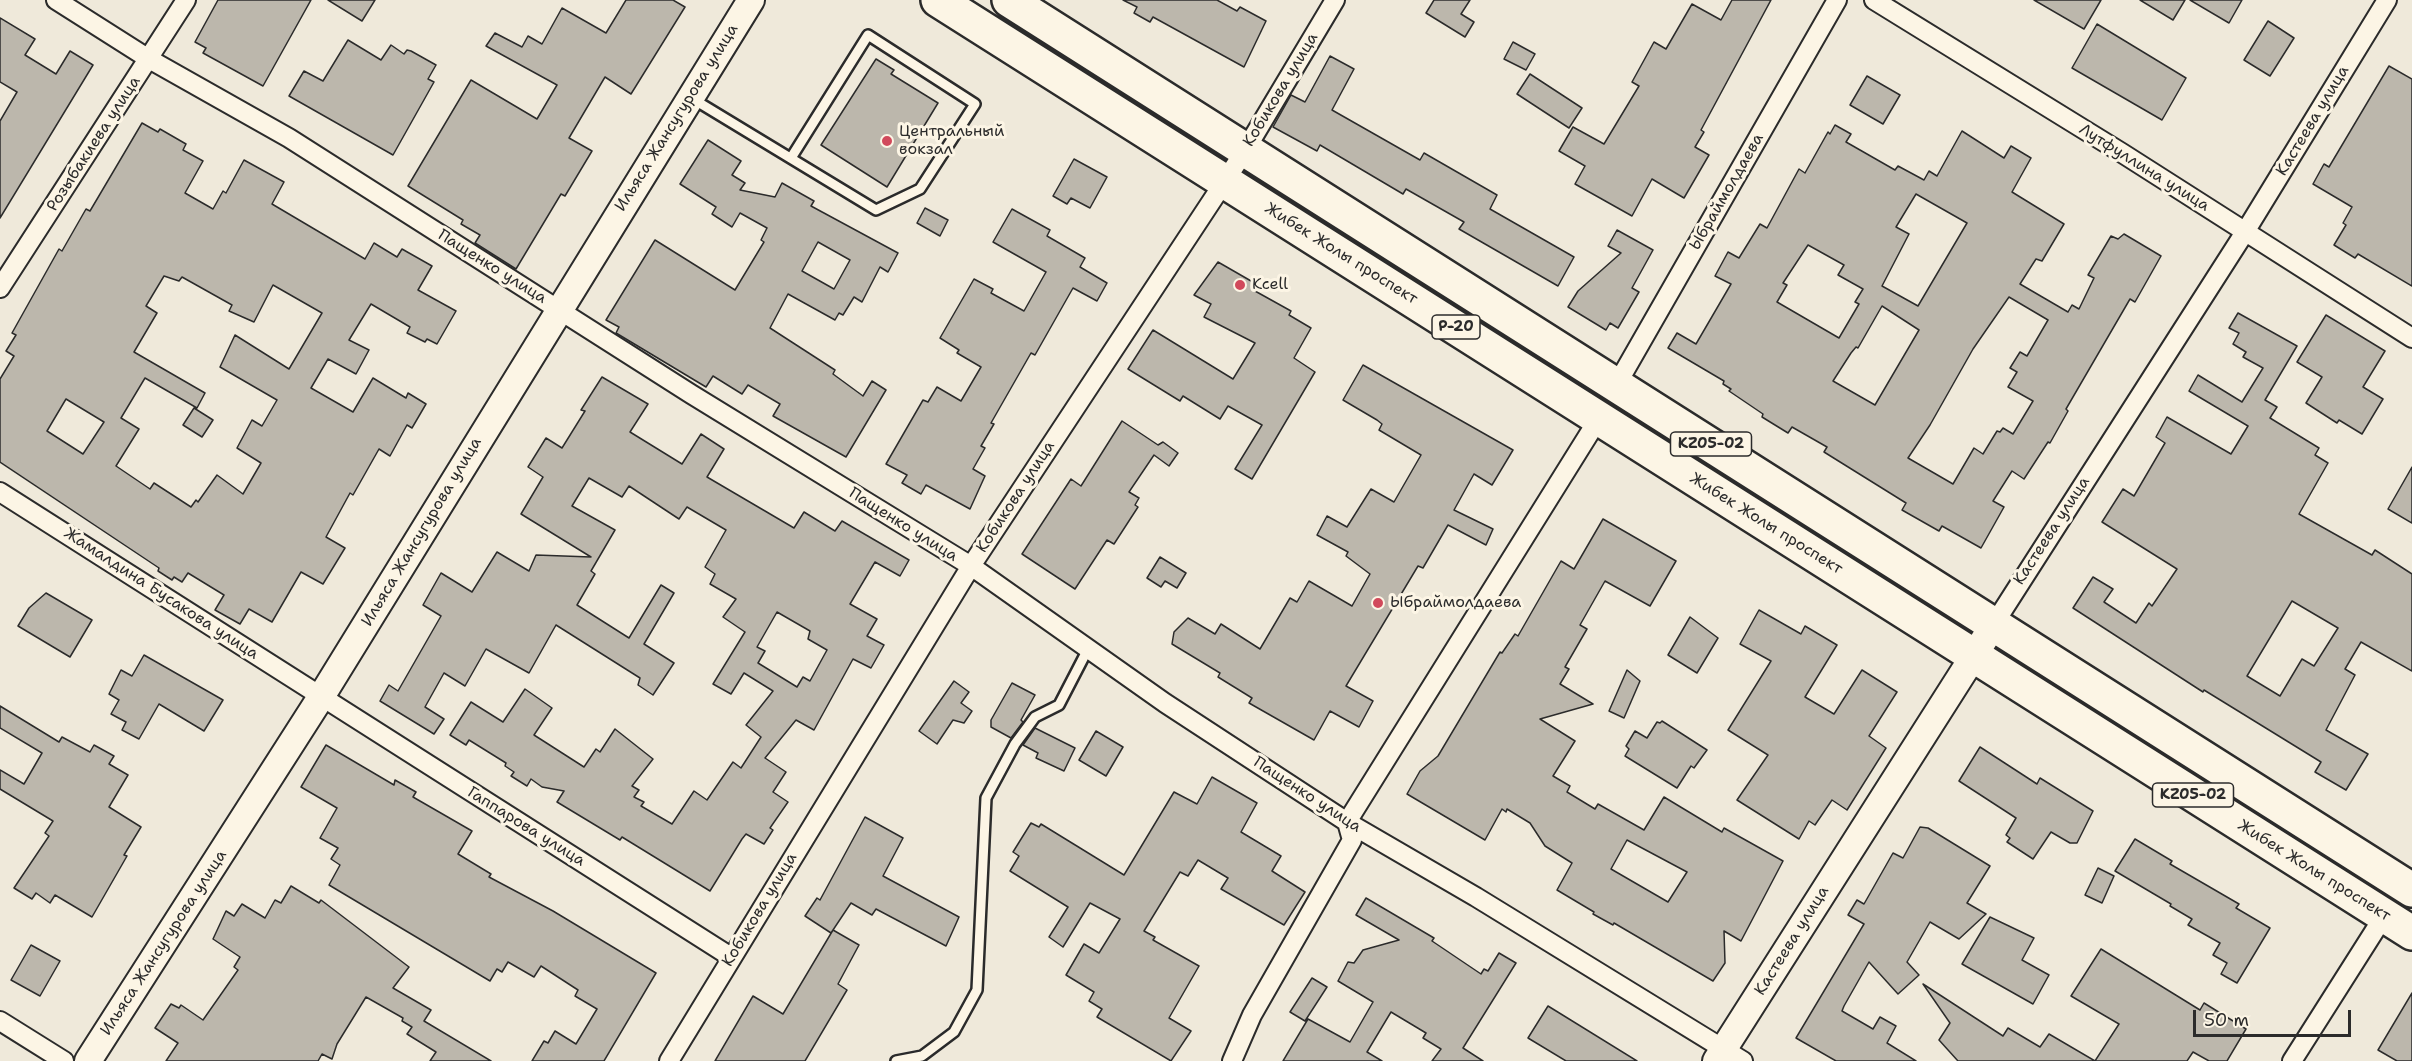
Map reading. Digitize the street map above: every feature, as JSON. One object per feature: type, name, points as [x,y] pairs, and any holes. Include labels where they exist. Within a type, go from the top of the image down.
[{"type":"highway","name":"Жибек Жолы проспект","points":[[938,0],[2412,933]]},
{"type":"highway","name":"KZ05-02","points":[[1009,0],[1246,148],[1994,624],[2409,882]]},
{"type":"street","name":"Пащенко улица","points":[[56,0],[149,59],[289,138],[970,566],[1165,703],[1347,822],[1476,897],[1727,1057]]},
{"type":"street","name":"Розыбакиева улица","points":[[0,288],[186,0]]},
{"type":"street","name":"Ильяса Жансугурова улица","points":[[88,1061],[321,697],[558,309],[751,0]]},
{"type":"street","name":"Кобикова улица","points":[[669,1061],[970,566],[1246,148],[1335,0]]},
{"type":"street","name":"Ыбраймолдаева","points":[[1617,384],[1837,0]]},
{"type":"street","name":"Лутфуллина улица","points":[[1874,0],[2412,338]]},
{"type":"street","name":"Кастеева улица","points":[[1727,1057],[1994,624],[2246,232],[2387,0]]},
{"type":"street","points":[[1232,1061],[1252,1015],[1352,840],[1347,822],[1599,418]]},
{"type":"street","name":"Жамалдина Бусакова улица","points":[[0,492],[321,697]]},
{"type":"street","name":"Гаппарова улица","points":[[321,697],[731,957]]},
{"type":"street","points":[[2292,1061],[2384,916],[2409,882]]},
{"type":"street","points":[[0,1021],[64,1061]]},
{"type":"lane","points":[[691,97],[876,210],[920,189],[975,104],[868,35],[791,158]]},
{"type":"lane","points":[[896,1061],[922,1056],[954,1032],[977,990],[986,798],[1015,744],[1035,717],[1059,705],[1089,649]]},
{"type":"building","points":[[218,0],[311,0],[263,86],[203,53],[206,48],[195,42]]},
{"type":"building","points":[[328,0],[375,0],[362,21]]},
{"type":"building","points":[[626,0],[673,0],[685,7],[631,94],[605,77],[569,138],[592,151],[565,196],[561,194],[516,269],[475,243],[480,235],[461,224],[463,220],[408,186],[471,80],[537,119],[557,85],[486,46],[495,33],[522,47],[528,36],[542,44],[562,8],[606,33]]},
{"type":"building","points":[[1123,0],[1217,0],[1237,11],[1240,7],[1266,21],[1244,67],[1153,17],[1150,22],[1134,13],[1137,7]]},
{"type":"building","points":[[1434,0],[1470,0],[1461,14],[1474,22],[1465,37],[1426,13]]},
{"type":"building","points":[[1732,0],[1771,0],[1701,130],[1704,132],[1695,147],[1709,155],[1684,198],[1652,179],[1632,216],[1575,184],[1585,166],[1559,151],[1573,127],[1604,144],[1639,86],[1632,82],[1654,42],[1666,49],[1692,4],[1721,20]]},
{"type":"building","points":[[2034,0],[2101,0],[2084,29]]},
{"type":"building","points":[[2140,0],[2185,0],[2173,20]]},
{"type":"building","points":[[2190,0],[2242,0],[2229,23]]},
{"type":"building","points":[[0,18],[35,39],[25,55],[56,74],[70,51],[93,65],[0,218],[0,121],[17,92],[0,82]]},
{"type":"building","points":[[2268,21],[2294,38],[2270,76],[2244,60]]},
{"type":"building","points":[[2097,24],[2186,78],[2162,120],[2072,68]]},
{"type":"building","points":[[348,40],[381,60],[391,45],[404,54],[407,50],[411,51],[436,65],[428,79],[434,82],[393,155],[289,96],[304,71],[323,81]]},
{"type":"building","points":[[1513,42],[1535,54],[1526,70],[1504,59]]},
{"type":"building","points":[[1330,56],[1354,69],[1332,110],[1420,160],[1424,153],[1497,195],[1490,209],[1574,257],[1558,286],[1459,229],[1464,222],[1406,189],[1403,194],[1320,145],[1317,151],[1273,127],[1291,95],[1305,102]]},
{"type":"building","points":[[876,59],[894,70],[891,74],[938,103],[887,187],[821,145]]},
{"type":"building","points":[[2389,66],[2412,79],[2412,286],[2358,254],[2355,258],[2334,245],[2346,225],[2343,223],[2352,207],[2313,184],[2324,164],[2329,167]]},
{"type":"building","points":[[1530,74],[1582,108],[1569,128],[1517,94]]},
{"type":"building","points":[[1867,76],[1900,95],[1883,124],[1850,105]]},
{"type":"building","points":[[142,123],[158,132],[160,129],[186,144],[183,150],[203,161],[185,193],[213,209],[223,191],[226,193],[244,160],[284,182],[272,204],[365,259],[374,243],[397,257],[402,249],[432,266],[418,290],[456,311],[437,344],[427,339],[425,342],[407,333],[410,327],[371,304],[349,340],[369,350],[356,374],[328,359],[311,388],[353,412],[373,378],[406,398],[408,393],[426,404],[412,428],[407,425],[390,456],[379,449],[353,495],[350,493],[326,537],[345,548],[323,584],[301,572],[272,622],[249,609],[240,624],[215,610],[224,595],[188,573],[182,582],[174,577],[172,580],[158,571],[159,568],[0,462],[0,379],[14,356],[6,351],[16,335],[12,333],[59,249],[62,251],[86,209],[90,211]],"holes":[[[164,276],[179,281],[182,277],[232,305],[229,311],[254,322],[273,285],[322,313],[289,369],[235,335],[220,367],[277,400],[262,426],[252,420],[237,448],[261,463],[243,494],[217,475],[198,502],[196,500],[191,507],[154,483],[150,489],[116,466],[139,429],[121,418],[145,378],[197,408],[205,393],[134,352],[157,313],[146,306]],[[66,399],[104,422],[83,454],[47,431]]]},
{"type":"building","points":[[1835,125],[1851,134],[1846,142],[1895,170],[1898,166],[1924,180],[1929,171],[1937,176],[1962,131],[2004,158],[2011,146],[2031,158],[2012,192],[2064,224],[2042,261],[2036,259],[2020,284],[2068,312],[2072,305],[2079,309],[2094,278],[2088,275],[2111,236],[2118,239],[2124,234],[2161,256],[2135,302],[2130,299],[2066,409],[2068,411],[2050,443],[2048,442],[2024,479],[2012,471],[1993,501],[2004,507],[1981,548],[1942,526],[1939,531],[1902,510],[1906,503],[1824,452],[1827,447],[1792,427],[1788,433],[1762,417],[1763,414],[1729,391],[1731,389],[1723,384],[1724,381],[1668,348],[1677,333],[1696,344],[1731,284],[1715,276],[1728,252],[1739,258],[1760,224],[1767,228],[1799,169],[1805,173],[1828,132],[1830,134]],"holes":[[[1916,194],[1967,223],[1918,306],[1882,286],[1909,234],[1896,227]],[[1808,245],[1844,265],[1838,275],[1863,289],[1855,302],[1859,304],[1839,338],[1777,302],[1787,285],[1783,283]],[[2009,297],[2048,320],[2027,356],[2020,352],[2010,368],[2017,372],[2008,387],[2033,401],[2013,434],[2003,428],[2000,432],[1997,431],[1983,454],[1974,448],[1953,484],[1908,458],[1930,425],[1973,349]],[[1882,306],[1919,330],[1875,405],[1833,381],[1851,353],[1856,347],[1858,348]]]},
{"type":"building","points":[[708,140],[741,161],[732,175],[745,183],[740,190],[775,197],[782,183],[814,201],[811,206],[898,253],[888,272],[880,267],[862,302],[854,297],[843,315],[839,313],[835,320],[788,294],[770,328],[835,370],[833,374],[863,396],[872,381],[886,390],[846,457],[773,416],[780,404],[748,385],[742,394],[713,376],[706,387],[616,333],[619,327],[606,320],[655,240],[735,290],[764,242],[761,240],[767,228],[740,213],[732,227],[712,214],[716,207],[680,184]],"holes":[[[818,242],[850,260],[834,289],[802,271]]]},
{"type":"building","points":[[1074,159],[1107,177],[1090,208],[1071,198],[1067,204],[1053,196]]},
{"type":"building","points":[[925,208],[948,220],[940,236],[917,223]]},
{"type":"building","points":[[1012,209],[1050,230],[1047,236],[1085,258],[1080,267],[1107,283],[1097,301],[1073,288],[1035,355],[1031,353],[991,423],[994,424],[981,446],[985,448],[973,469],[985,476],[970,509],[926,485],[921,494],[902,483],[907,475],[886,464],[923,400],[928,402],[937,387],[961,401],[981,367],[957,353],[959,350],[940,338],[974,279],[993,289],[991,293],[1024,311],[1046,272],[993,242]]},
{"type":"building","points":[[1617,230],[1653,250],[1632,288],[1639,292],[1618,328],[1610,323],[1606,330],[1568,307],[1578,291],[1621,253],[1608,246]]},
{"type":"building","points":[[1218,262],[1258,285],[1255,291],[1291,311],[1289,315],[1311,328],[1294,358],[1315,372],[1252,479],[1235,469],[1262,425],[1228,406],[1220,419],[1183,396],[1180,401],[1128,369],[1153,330],[1233,379],[1255,343],[1204,317],[1211,304],[1194,295]]},
{"type":"building","points":[[2238,313],[2297,346],[2265,400],[2277,407],[2270,418],[2319,448],[2315,455],[2328,463],[2299,514],[2372,555],[2375,550],[2412,574],[2412,671],[2361,642],[2345,669],[2355,675],[2326,730],[2368,754],[2346,790],[2315,772],[2321,762],[2204,690],[2203,692],[2073,608],[2093,577],[2113,589],[2104,602],[2136,623],[2149,603],[2152,606],[2177,569],[2102,522],[2123,489],[2134,496],[2165,443],[2156,437],[2167,417],[2231,454],[2248,426],[2189,391],[2198,375],[2242,402],[2263,368],[2243,357],[2246,352],[2233,344],[2239,333],[2229,328]],"holes":[[[2292,601],[2338,628],[2314,666],[2302,659],[2280,696],[2247,676]]]},
{"type":"building","points":[[2326,315],[2385,351],[2363,387],[2383,399],[2362,434],[2339,420],[2337,423],[2306,403],[2322,377],[2297,362]]},
{"type":"building","points":[[1363,365],[1513,450],[1492,485],[1474,474],[1454,510],[1493,529],[1486,545],[1448,525],[1423,568],[1418,566],[1346,686],[1373,701],[1359,727],[1330,711],[1314,740],[1249,703],[1252,698],[1218,677],[1220,673],[1172,644],[1174,632],[1188,618],[1215,634],[1221,624],[1260,649],[1290,598],[1297,602],[1309,581],[1352,606],[1370,574],[1346,556],[1348,552],[1317,535],[1327,516],[1347,527],[1371,489],[1394,502],[1421,455],[1379,430],[1382,424],[1343,400]]},
{"type":"building","points":[[602,377],[648,404],[630,432],[682,464],[701,434],[724,449],[707,477],[794,528],[804,512],[835,531],[842,521],[909,560],[900,576],[875,562],[850,604],[877,619],[867,636],[884,645],[871,668],[853,659],[814,730],[796,720],[765,758],[786,772],[773,792],[788,802],[770,828],[773,830],[764,844],[746,834],[710,891],[622,837],[620,840],[557,802],[564,791],[542,787],[531,779],[527,786],[511,776],[514,772],[505,766],[506,763],[469,740],[466,745],[450,735],[471,702],[503,722],[525,689],[552,708],[534,735],[584,767],[596,749],[600,752],[615,729],[653,759],[632,786],[639,790],[634,797],[644,802],[641,806],[672,824],[694,791],[707,800],[733,762],[741,768],[761,737],[746,725],[773,691],[744,673],[731,694],[713,684],[745,632],[723,617],[736,599],[710,584],[715,574],[705,567],[726,530],[687,507],[679,519],[629,486],[622,497],[589,478],[572,506],[615,530],[591,571],[595,574],[577,605],[629,638],[661,585],[674,593],[644,644],[674,663],[653,695],[638,685],[640,678],[556,625],[529,673],[486,649],[465,686],[444,673],[425,707],[444,719],[434,734],[380,701],[389,685],[398,691],[441,616],[423,605],[441,573],[472,592],[497,552],[529,571],[536,555],[591,557],[521,514],[543,477],[528,467],[546,438],[562,448],[585,411],[581,410]],"holes":[[[777,612],[810,631],[808,639],[827,650],[810,681],[803,677],[797,687],[758,663],[765,651],[757,647]]]},
{"type":"building","points":[[194,408],[213,420],[202,437],[183,425]]},
{"type":"building","points":[[1122,421],[1158,445],[1163,442],[1178,453],[1169,466],[1154,455],[1129,492],[1139,498],[1135,505],[1138,507],[1114,544],[1107,540],[1075,589],[1022,554],[1071,479],[1081,486]]},
{"type":"building","points":[[2412,467],[2412,523],[2388,509]]},
{"type":"building","points":[[1603,519],[1676,561],[1650,606],[1605,581],[1580,625],[1587,629],[1565,667],[1569,669],[1560,684],[1593,704],[1540,719],[1575,741],[1553,776],[1570,786],[1567,792],[1595,809],[1598,804],[1644,830],[1664,797],[1722,832],[1724,828],[1783,861],[1741,941],[1724,931],[1725,963],[1713,981],[1614,923],[1613,925],[1593,914],[1594,912],[1557,890],[1572,863],[1545,846],[1530,823],[1507,809],[1506,812],[1502,809],[1485,840],[1407,794],[1420,771],[1438,756],[1500,652],[1502,653],[1515,634],[1518,636],[1561,561],[1574,569]],"holes":[[[1627,840],[1687,872],[1668,902],[1611,869]]]},
{"type":"building","points":[[1160,557],[1186,573],[1177,588],[1165,581],[1161,587],[1147,578]]},
{"type":"building","points":[[46,593],[92,620],[70,657],[18,626],[29,608]]},
{"type":"building","points":[[1759,610],[1801,634],[1805,626],[1837,645],[1805,697],[1834,714],[1862,670],[1897,692],[1869,736],[1886,748],[1847,810],[1832,800],[1815,825],[1809,821],[1799,839],[1737,800],[1768,755],[1728,730],[1771,661],[1740,644]]},
{"type":"building","points":[[1690,617],[1718,638],[1697,673],[1668,655]]},
{"type":"building","points":[[144,655],[223,700],[204,731],[159,704],[139,739],[122,730],[126,722],[111,714],[119,700],[109,694],[121,670],[132,676]]},
{"type":"building","points":[[1627,670],[1640,681],[1624,718],[1609,711]]},
{"type":"building","points":[[954,681],[969,692],[961,703],[972,711],[964,723],[953,720],[937,744],[919,731]]},
{"type":"building","points":[[1012,683],[1035,695],[1021,720],[1023,722],[1011,738],[991,727],[991,720]]},
{"type":"building","points":[[0,706],[59,742],[62,737],[90,752],[94,745],[114,756],[109,764],[128,775],[109,807],[141,827],[92,917],[55,895],[50,903],[36,893],[32,899],[14,888],[49,836],[45,833],[53,821],[0,789],[0,770],[24,784],[42,753],[0,728]]},
{"type":"building","points":[[1662,721],[1707,750],[1694,768],[1691,766],[1677,788],[1625,756],[1629,749],[1626,746],[1635,731],[1647,738],[1657,722]]},
{"type":"building","points":[[1035,728],[1075,748],[1064,771],[1036,758],[1038,753],[1023,745]]},
{"type":"building","points":[[1096,731],[1123,747],[1106,776],[1079,760]]},
{"type":"building","points":[[326,745],[394,785],[395,780],[416,792],[413,797],[472,831],[458,854],[491,874],[489,877],[553,911],[656,973],[604,1061],[532,1061],[544,1041],[548,1043],[555,1031],[576,1044],[597,1009],[575,996],[578,990],[541,966],[534,977],[508,962],[502,972],[497,969],[490,981],[329,885],[340,865],[331,859],[338,848],[320,838],[337,808],[301,787]]},
{"type":"building","points":[[1980,747],[2037,784],[2040,778],[2093,811],[2077,843],[2070,843],[2051,832],[2033,859],[2007,842],[2010,838],[2006,835],[2016,818],[1959,781]]},
{"type":"building","points":[[1212,777],[1257,803],[1241,832],[1281,856],[1272,871],[1305,892],[1284,925],[1221,889],[1228,878],[1198,860],[1188,876],[1180,872],[1144,931],[1155,937],[1153,940],[1199,966],[1169,1018],[1191,1031],[1171,1061],[1097,1017],[1102,1009],[1089,1001],[1094,992],[1066,975],[1084,944],[1099,953],[1120,919],[1090,903],[1063,947],[1049,937],[1068,907],[1010,871],[1019,856],[1013,852],[1031,823],[1039,827],[1041,824],[1124,875],[1174,792],[1197,804]]},
{"type":"building","points":[[865,817],[903,838],[883,876],[959,917],[946,946],[876,909],[872,915],[851,903],[831,933],[805,916],[817,898],[820,900]]},
{"type":"building","points":[[1920,827],[1928,828],[1990,866],[1967,903],[1986,914],[1959,939],[1930,922],[1907,962],[1919,975],[1898,994],[1869,962],[1844,1006],[1842,1011],[1873,1029],[1880,1017],[1896,1026],[1887,1043],[1916,1061],[1836,1061],[1796,1038],[1864,924],[1848,915],[1857,900],[1864,904],[1893,853],[1903,858]]},
{"type":"building","points":[[2135,839],[2172,861],[2170,864],[2239,904],[2236,908],[2270,928],[2237,983],[2221,974],[2227,963],[2213,955],[2220,943],[2188,925],[2192,919],[2170,906],[2171,904],[2115,871]]},
{"type":"building","points":[[2098,868],[2114,876],[2102,903],[2085,895]]},
{"type":"building","points":[[291,886],[319,903],[321,900],[409,967],[393,988],[431,1010],[424,1021],[491,1061],[430,1061],[436,1052],[407,1034],[412,1027],[402,1021],[403,1018],[366,997],[337,1044],[332,1059],[322,1054],[318,1061],[166,1061],[178,1043],[155,1028],[171,1004],[179,1008],[181,1005],[203,1020],[238,970],[234,967],[240,957],[213,939],[226,911],[234,916],[242,904],[265,918],[275,900],[281,903]]},
{"type":"building","points":[[1366,898],[1434,938],[1432,941],[1481,974],[1484,969],[1488,971],[1499,953],[1516,963],[1463,1048],[1483,1061],[1432,1061],[1441,1049],[1423,1038],[1426,1033],[1391,1012],[1367,1052],[1382,1061],[1283,1061],[1308,1019],[1350,1042],[1373,1002],[1338,981],[1348,962],[1354,963],[1363,950],[1399,940],[1356,915]]},
{"type":"building","points":[[1990,917],[2034,938],[2022,960],[2049,975],[2033,1004],[1962,964]]},
{"type":"building","points":[[833,930],[859,945],[838,984],[847,990],[805,1061],[715,1061],[753,996],[783,1014]]},
{"type":"building","points":[[31,945],[60,961],[40,996],[11,980]]},
{"type":"building","points":[[2101,949],[2200,1010],[2204,1003],[2246,1029],[2227,1061],[2209,1061],[2193,1052],[2187,1061],[2095,1061],[2119,1024],[2071,996]]},
{"type":"building","points":[[1312,978],[1327,987],[1305,1021],[1290,1012]]},
{"type":"building","points":[[1923,984],[2003,1036],[2008,1028],[2040,1047],[2049,1034],[2095,1061],[1958,1061],[1939,1040],[1950,1023]]},
{"type":"building","points":[[2412,993],[2412,1061],[2397,1061],[2378,1050]]},
{"type":"building","points":[[1548,1006],[1637,1061],[1566,1061],[1528,1038]]},
{"type":"place","name":"Центральный вокзал","points":[[887,141]]},
{"type":"place","name":"Kcell","points":[[1240,285]]},
{"type":"place","name":"Ыбраймолдаева","points":[[1378,603]]}]
